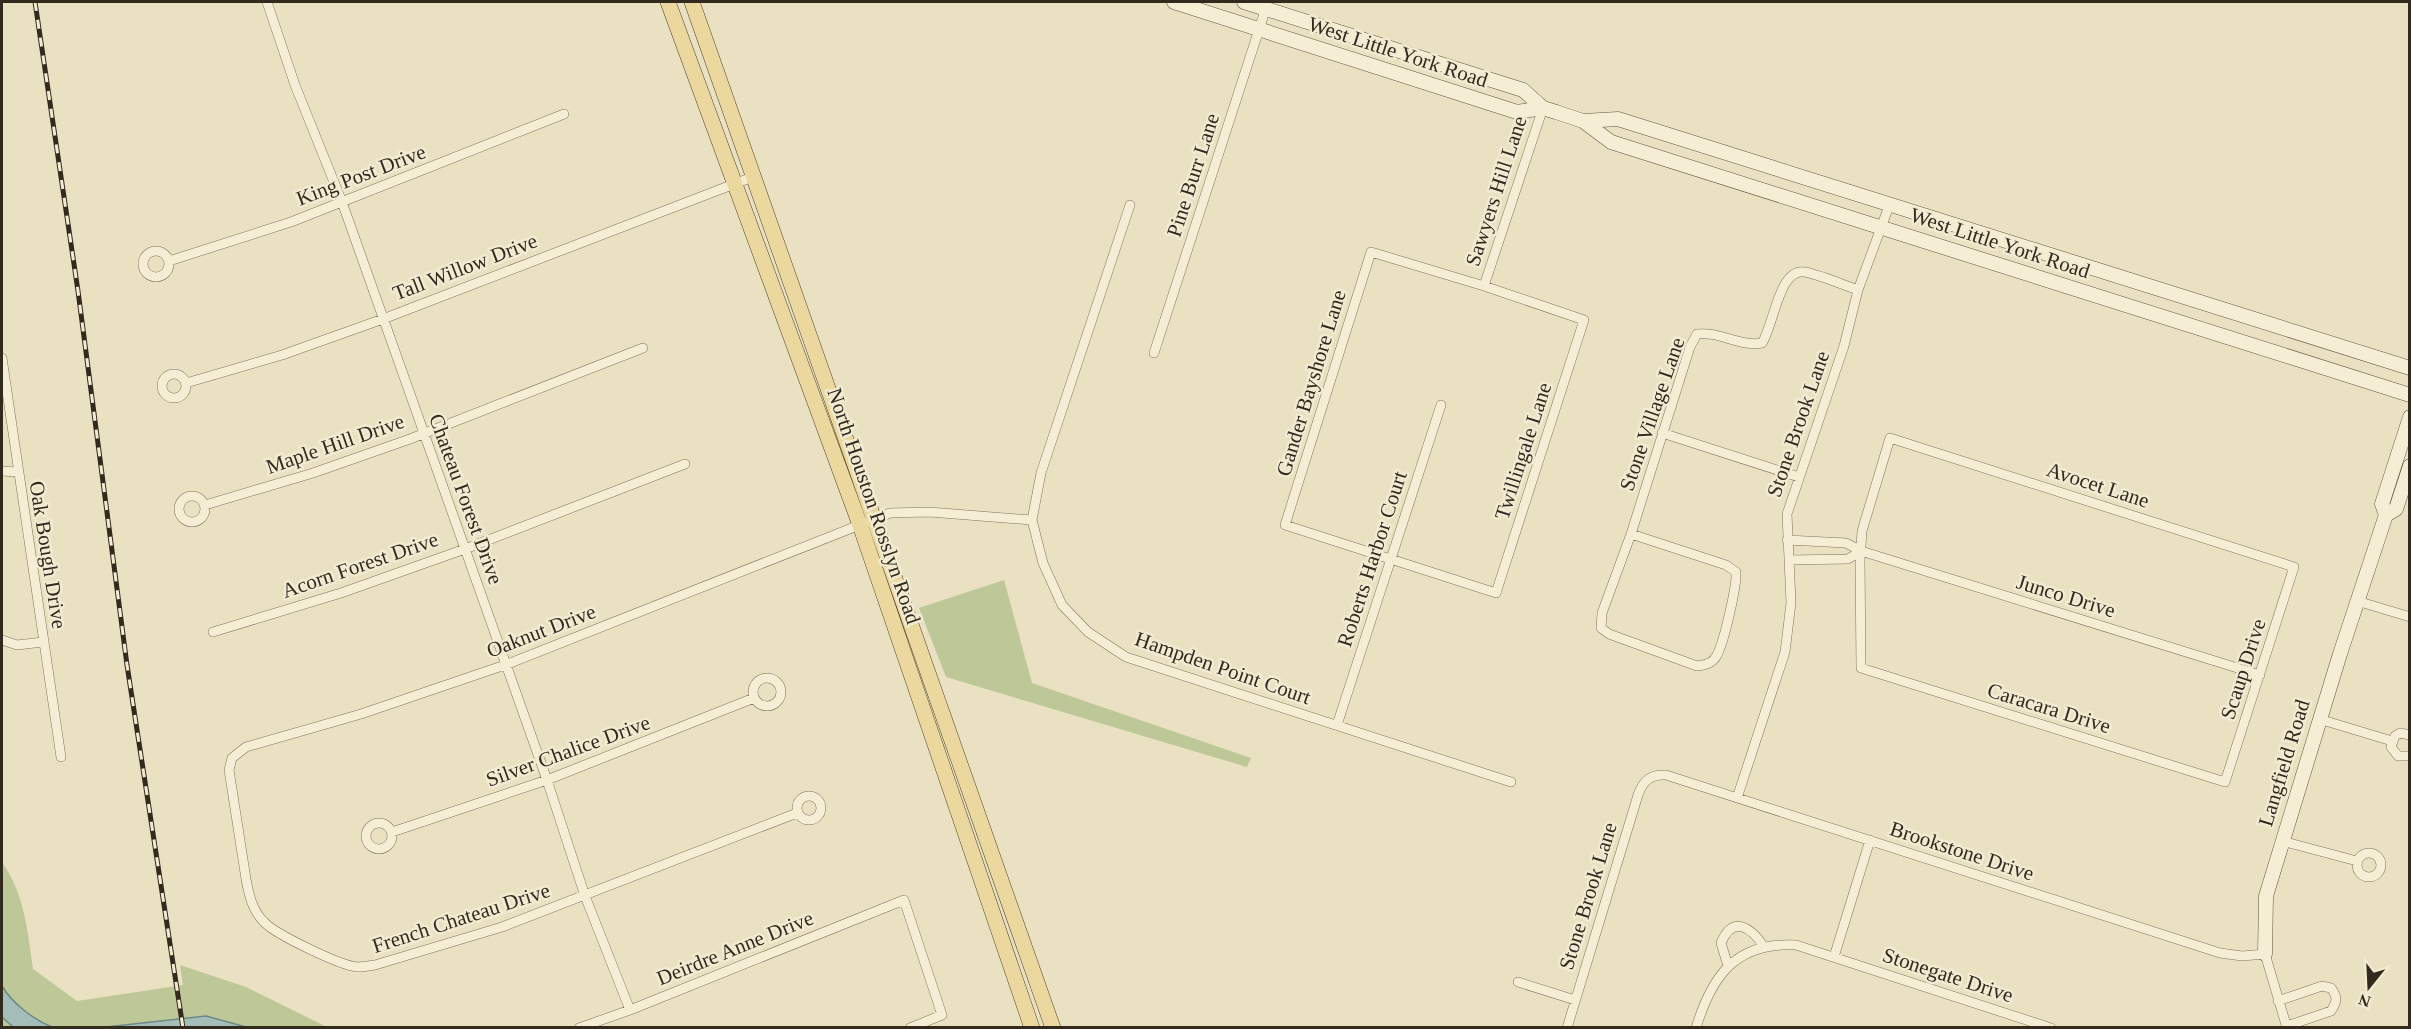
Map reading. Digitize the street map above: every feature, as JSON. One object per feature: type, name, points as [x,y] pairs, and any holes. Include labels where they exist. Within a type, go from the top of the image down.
[{"type":"main road","name":"North Houston Rosslyn Road","points":[[668,2],[792,339],[933,687],[1053,1028]]},
{"type":"main road","name":"North Houston Rosslyn Road","points":[[692,2],[755,176],[808,333],[916,690],[1030,1022]]},
{"type":"main road","name":"West Little York Road","points":[[1174,2],[1516,112],[1543,108]]},
{"type":"main road","name":"West Little York Road","points":[[1244,2],[1523,90],[1543,108],[1583,121],[1611,142],[2409,395]]},
{"type":"main road","points":[[1422,81],[1428,59]]},
{"type":"main road","name":"West Little York Road","points":[[1583,121],[1618,119],[2409,368]]},
{"type":"main road","points":[[2073,288],[2079,265]]},
{"type":"main road","points":[[2244,342],[2251,318]]},
{"type":"main road","points":[[792,339],[808,333]]},
{"type":"main road","name":"Langfield Road","points":[[2265,954],[2266,896],[2357,601],[2409,417]]},
{"type":"main road","name":"Langfield Road","points":[[2384,509],[2396,509],[2409,466]]},
{"type":"main road","points":[[916,690],[933,687]]},
{"type":"main road","points":[[963,829],[982,824]]},
{"type":"main road","points":[[983,887],[1004,886]]},
{"type":"main road","points":[[1030,1022],[1048,1011]]},
{"type":"street","name":"Chateau Forest Drive","points":[[267,2],[295,85],[342,202],[547,780],[585,896],[630,1010]]},
{"type":"street","name":"Pine Burr Lane","points":[[1154,353],[1266,8]]},
{"type":"street","name":"Sawyers Hill Lane","points":[[1484,285],[1543,108]]},
{"type":"street","name":"King Post Drive","points":[[169,261],[224,245],[342,202],[564,114]]},
{"type":"street","name":"Tall Willow Drive","points":[[186,383],[282,355],[382,319],[755,176]]},
{"type":"street","name":"Hampden Point Court","points":[[1130,206],[1041,473],[1032,520],[1043,563],[1062,605],[1088,632],[1126,657],[1511,782]]},
{"type":"street","name":"Stone Brook Lane","points":[[1737,798],[1785,652],[1791,603],[1786,514],[1844,346],[1858,290],[1889,206]]},
{"type":"street","name":"Gander Bayshore Lane","points":[[1390,561],[1285,525],[1371,252],[1484,285]]},
{"type":"street","name":"Stone Village Lane","points":[[1631,534],[1726,565],[1736,572],[1737,585],[1720,645],[1717,655],[1709,663],[1697,666],[1609,634],[1601,628],[1602,613],[1631,534],[1690,346],[1697,334],[1709,332],[1751,345],[1762,343],[1769,333],[1784,282],[1792,273],[1802,272],[1858,290]]},
{"type":"street","name":"Twillingale Lane","points":[[1390,561],[1496,593],[1584,320],[1484,285]]},
{"type":"street","name":"Maple Hill Drive","points":[[205,505],[313,473],[423,434],[643,348]]},
{"type":"street","name":"Oak Bough Drive","points":[[2,358],[17,472],[61,757]]},
{"type":"street","name":"Roberts Harbor Court","points":[[1337,725],[1441,405]]},
{"type":"street","points":[[1662,433],[1799,477]]},
{"type":"street","name":"Avocet Lane","points":[[1861,551],[1862,531],[1890,438],[2294,567]]},
{"type":"street","name":"Acorn Forest Drive","points":[[213,632],[341,593],[465,549],[685,464]]},
{"type":"street","points":[[2,471],[17,472]]},
{"type":"street","name":"Oaknut Drive","points":[[232,758],[246,747],[361,714],[505,665],[890,513],[929,512],[1032,520]]},
{"type":"street","name":"Junco Drive","points":[[1787,540],[1846,543],[1861,551],[2260,675]]},
{"type":"street","points":[[1789,560],[1848,559],[1861,551]]},
{"type":"street","name":"Caracara Drive","points":[[1861,551],[1861,668],[2225,783]]},
{"type":"street","name":"Scaup Drive","points":[[2225,783],[2294,567]]},
{"type":"street","points":[[2357,601],[2409,617]]},
{"type":"street","points":[[2,640],[17,645],[44,642]]},
{"type":"street","name":"Silver Chalice Drive","points":[[392,832],[547,780],[754,698]]},
{"type":"street","points":[[2319,719],[2392,741]]},
{"type":"street","points":[[2409,735],[2400,734],[2392,741],[2391,747],[2398,756],[2409,756]]},
{"type":"street","name":"French Chateau Drive","points":[[232,758],[230,770],[246,879],[249,897],[256,912],[270,928],[333,960],[358,967],[375,965],[479,935],[797,813]]},
{"type":"street","name":"Brookstone Drive","points":[[1649,778],[1655,775],[1666,775],[2220,953],[2242,956],[2265,954]]},
{"type":"street","name":"Stone Brook Lane","points":[[1567,1028],[1638,795],[1643,783],[1649,778]]},
{"type":"street","points":[[1834,957],[1870,840]]},
{"type":"street","points":[[2282,841],[2357,861]]},
{"type":"street","name":"Deirdre Anne Drive","points":[[579,1028],[630,1010],[904,900],[942,1015],[910,1028]]},
{"type":"street","points":[[1696,1028],[1704,1002],[1728,966],[1745,954],[1764,947],[1755,933],[1738,926],[1724,935],[1720,943],[1728,966]]},
{"type":"street","name":"Stonegate Drive","points":[[1764,947],[1796,945],[2052,1028]]},
{"type":"street","name":"Langfield Road","points":[[2265,954],[2287,1027]]},
{"type":"street","points":[[1518,982],[1575,1000]]},
{"type":"street","points":[[2278,1001],[2322,986],[2331,988],[2335,993],[2337,999],[2331,1011],[2287,1027]]},
{"type":"green space","points":[[1004,580],[1032,683],[1251,758],[1247,767],[946,677],[919,608]]},
{"type":"green space","points":[[2,862],[20,900],[27,927],[33,969],[77,1001],[183,985],[180,965],[246,987],[327,1027],[2,1027]]},
{"type":"water","points":[[2,986],[24,1010],[52,1027],[13,1027],[2,1017]]},
{"type":"water","points":[[206,1016],[246,1027],[106,1027]]},
{"type":"railway","points":[[35,2],[78,291],[127,665],[183,1028]]}]
